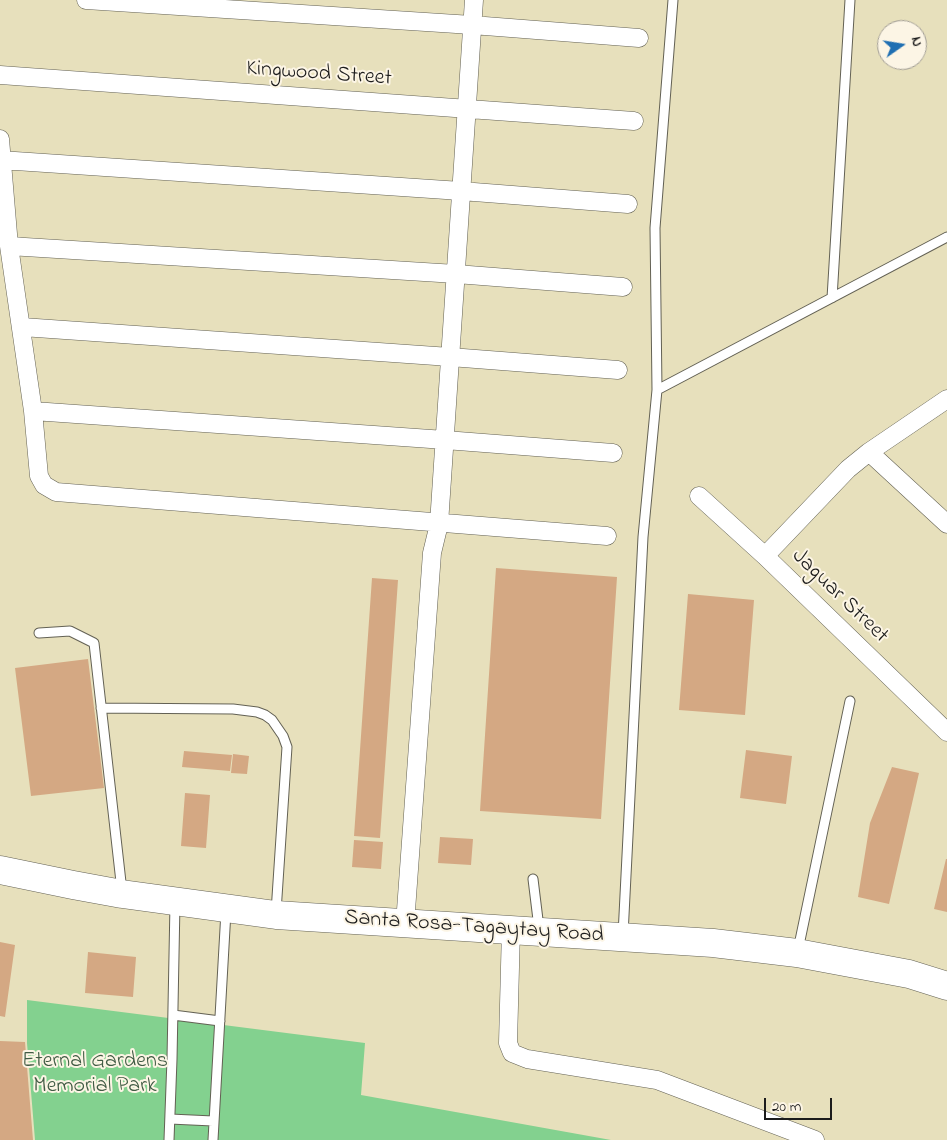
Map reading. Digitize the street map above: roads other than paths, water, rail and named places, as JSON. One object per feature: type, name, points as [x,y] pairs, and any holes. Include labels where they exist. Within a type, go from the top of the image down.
[{"type":"main road","name":"Santa Rosa-Tagaytay Road","points":[[0,870],[73,886],[276,916],[511,929],[713,943],[797,953],[909,974],[947,986]]},
{"type":"street","points":[[86,0],[472,25],[639,38]]},
{"type":"street","points":[[405,924],[432,553],[439,524],[474,0]]},
{"type":"street","name":"Kingwood Street","points":[[0,75],[634,121]]},
{"type":"street","points":[[0,139],[10,246],[33,412],[39,476],[44,485],[56,492],[607,536]]},
{"type":"street","points":[[1,160],[628,204]]},
{"type":"street","points":[[10,246],[456,274],[623,287]]},
{"type":"street","points":[[22,328],[618,370]]},
{"type":"street","points":[[765,556],[848,470],[869,452],[947,398]]},
{"type":"street","points":[[33,412],[612,453]]},
{"type":"street","points":[[869,452],[947,524]]},
{"type":"street","name":"Jaguar Street","points":[[699,496],[765,556],[947,732]]},
{"type":"street","points":[[511,929],[508,1043],[512,1053],[527,1059],[657,1080],[815,1140]]},
{"type":"lane","points":[[622,938],[643,537],[657,390],[655,228],[673,0]]},
{"type":"lane","points":[[832,298],[850,0]]},
{"type":"lane","points":[[657,390],[947,237]]},
{"type":"lane","points":[[39,633],[70,631],[94,644],[114,804],[122,894]]},
{"type":"lane","points":[[797,953],[850,701]]},
{"type":"lane","points":[[101,708],[233,709],[257,712],[272,720],[283,736],[287,747],[276,916]]},
{"type":"lane","points":[[533,879],[540,931]]},
{"type":"lane","points":[[169,1140],[175,902]]},
{"type":"lane","points":[[213,1140],[226,909]]},
{"type":"lane","points":[[173,1015],[220,1021]]},
{"type":"lane","points":[[170,1118],[213,1121]]},
{"type":"park label","name":"Eternal Gardens Memorial Park","points":[[95,1074]]}]
